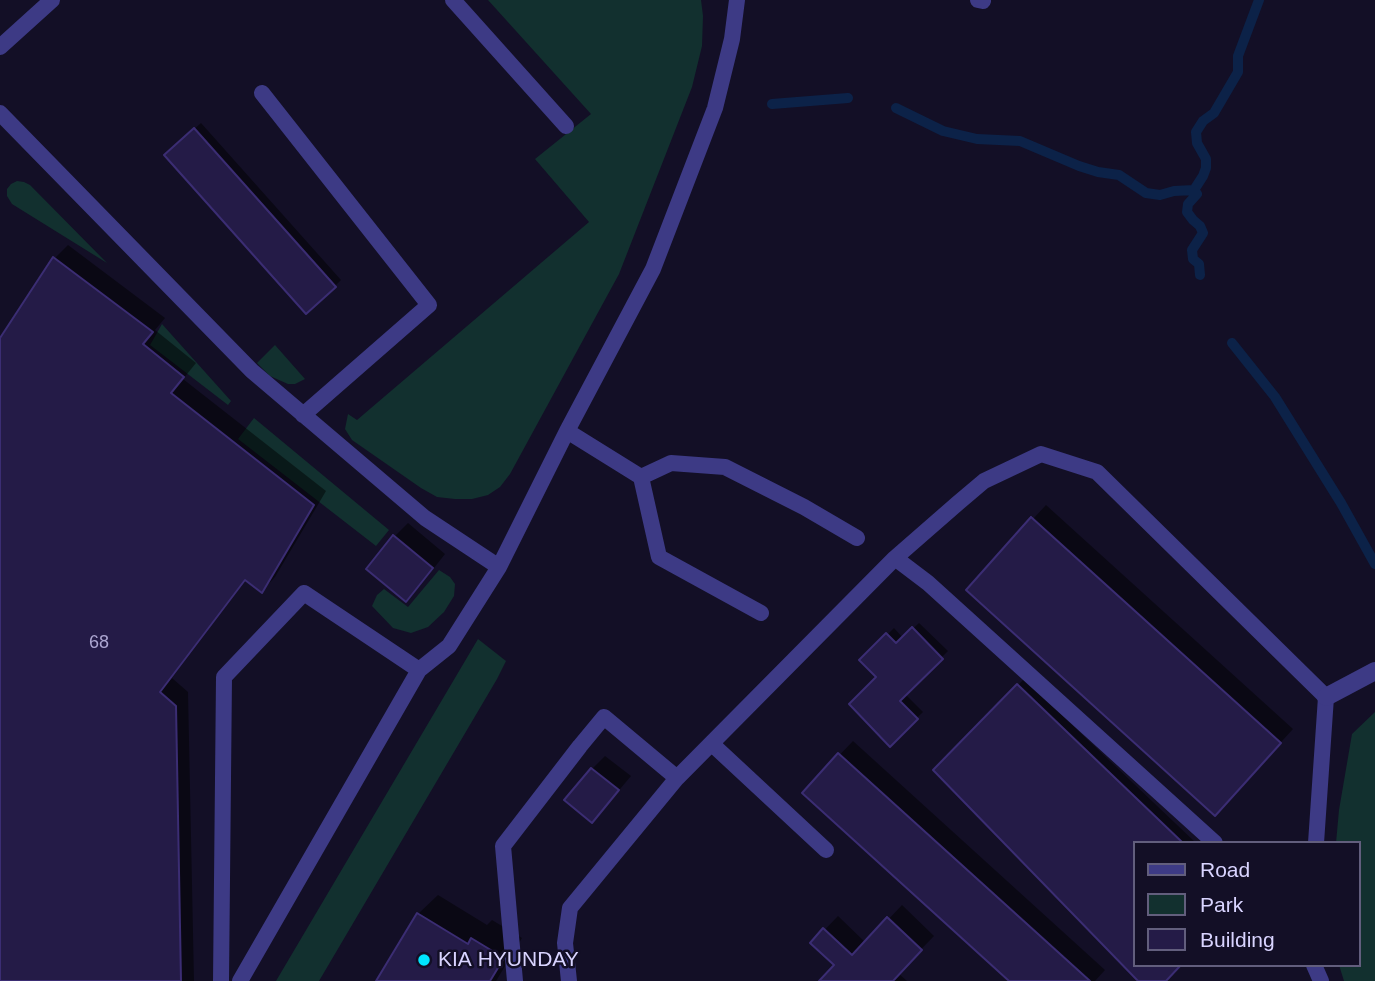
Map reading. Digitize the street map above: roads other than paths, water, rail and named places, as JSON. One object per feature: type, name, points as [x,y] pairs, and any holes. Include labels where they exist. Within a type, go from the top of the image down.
[{"type":"street","points":[[1326,696],[1375,671]]},
{"type":"lane","points":[[0,47],[52,0]]},
{"type":"lane","points":[[453,0],[566,126]]},
{"type":"lane","points":[[240,981],[419,670],[449,646],[499,567],[653,269],[715,108],[732,38],[737,0]]},
{"type":"lane","points":[[262,93],[429,305],[303,415]]},
{"type":"lane","points":[[0,113],[252,371],[425,518],[499,567]]},
{"type":"lane","points":[[567,431],[641,477],[659,557],[761,613]]},
{"type":"lane","points":[[569,981],[565,943],[570,908],[677,778],[895,558],[984,481],[1041,454],[1097,472],[1326,696],[1316,841]]},
{"type":"lane","points":[[641,477],[671,463],[725,467],[804,507],[857,538]]},
{"type":"lane","points":[[895,558],[928,583],[1213,841]]},
{"type":"lane","points":[[220,981],[224,677],[304,593],[419,670]]},
{"type":"lane","points":[[515,981],[503,846],[580,746],[604,717],[677,778]]},
{"type":"lane","points":[[712,744],[826,850]]},
{"type":"waterway","points":[[896,108],[943,131],[977,139],[1020,141],[1079,166],[1119,175],[1146,193],[1160,195],[1194,190],[1206,168],[1206,159],[1197,143],[1196,132],[1203,121],[1214,113],[1238,72],[1238,56],[1259,0]]},
{"type":"waterway","points":[[772,104],[848,98]]},
{"type":"waterway","points":[[1194,190],[1197,194],[1188,204],[1187,212],[1203,233],[1192,250],[1193,259],[1199,264],[1200,275]]},
{"type":"waterway","points":[[1232,343],[1275,397],[1341,503],[1375,564]]},
{"type":"place","name":"KIA HYUNDAY","points":[[424,960]]}]
